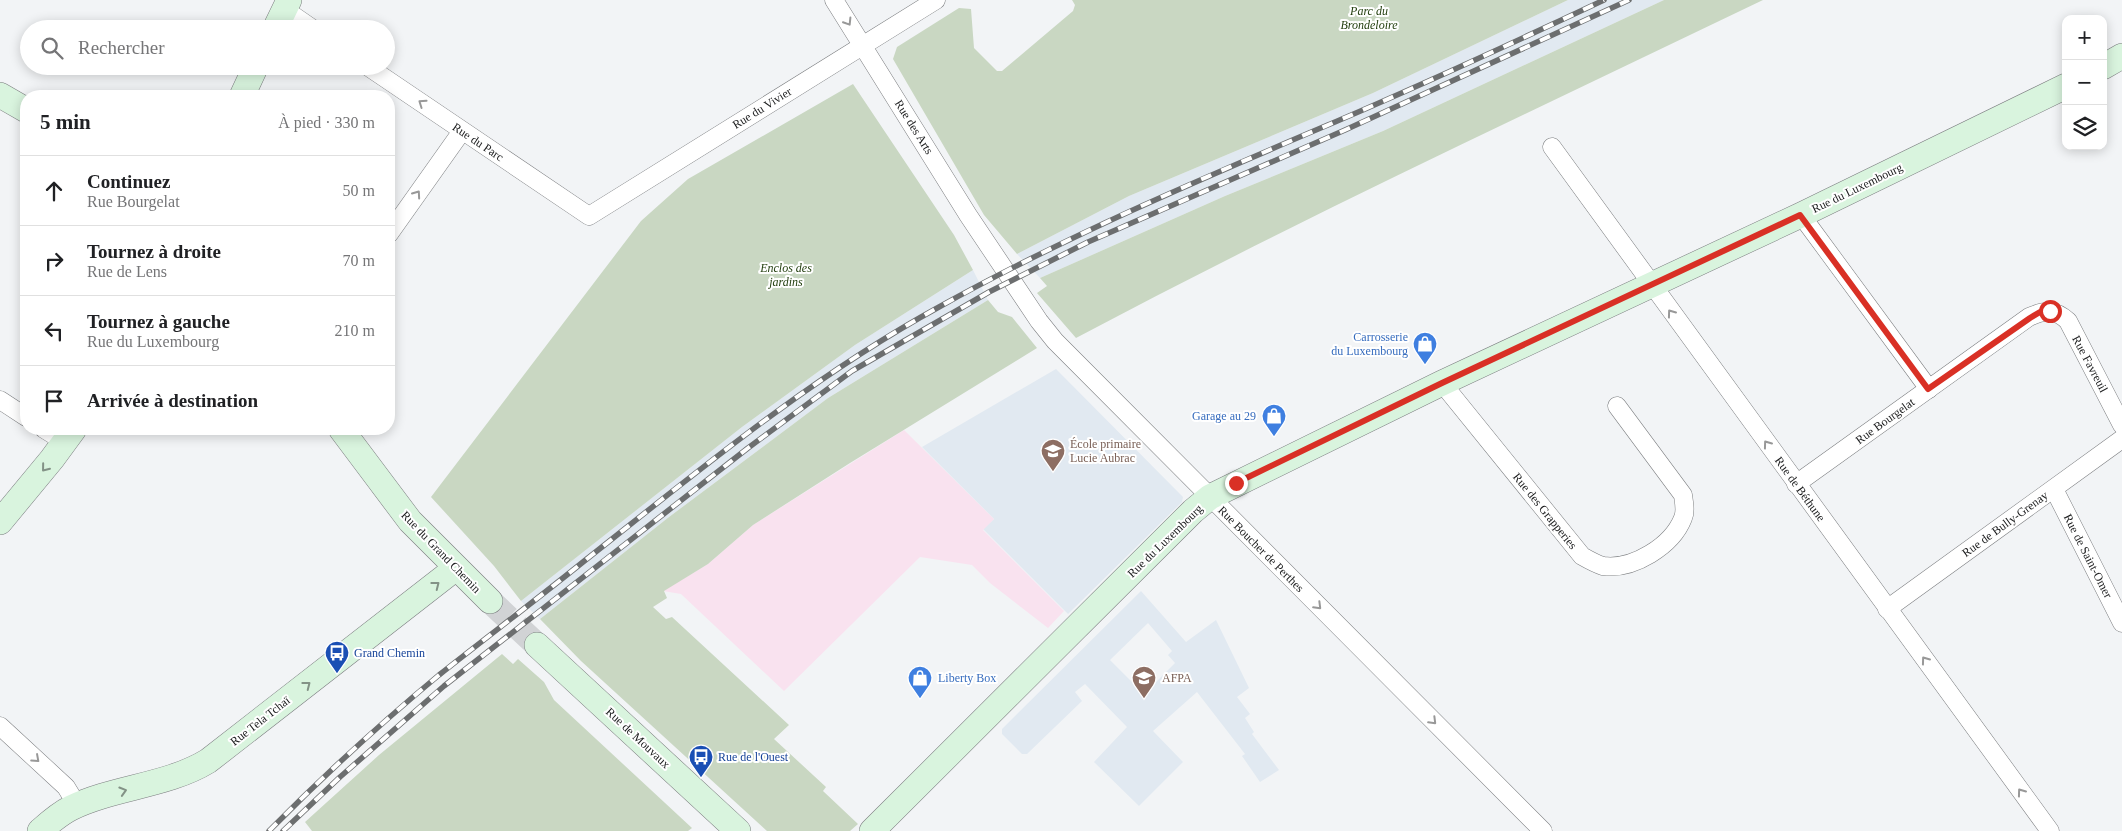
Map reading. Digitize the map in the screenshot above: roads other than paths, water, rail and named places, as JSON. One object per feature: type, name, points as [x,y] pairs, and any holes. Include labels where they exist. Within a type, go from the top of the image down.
[{"type":"main road","points":[[2107,65],[2122,56]]},
{"type":"main road","points":[[245,90],[252,75]]},
{"type":"main road","name":"Rue du Luxembourg","points":[[872,831],[1193,511],[1210,497],[1442,383],[1800,215],[2062,88]]},
{"type":"main road","points":[[0,95],[20,107]]},
{"type":"main road","name":"Rue du Grand Chemin","points":[[345,435],[400,510],[490,601]]},
{"type":"main road","points":[[0,522],[69,436]]},
{"type":"main road","name":"Rue Tela Tchaï","points":[[40,831],[61,815],[77,806],[177,775],[208,761],[456,568]]},
{"type":"main road","name":"Rue de Mouvaux","points":[[537,645],[738,831]]},
{"type":"street","name":"Rue des Arts","points":[[834,0],[995,254]]},
{"type":"street","name":"Rue du Vivier","points":[[589,216],[936,0]]},
{"type":"street","points":[[283,13],[296,20]]},
{"type":"street","name":"Rue du Parc","points":[[381,75],[589,216]]},
{"type":"street","points":[[395,226],[462,131]]},
{"type":"street","name":"Rue de Béthune","points":[[1552,147],[1650,285],[2050,831]]},
{"type":"street","points":[[1800,215],[1928,389]]},
{"type":"street","name":"Rue Boucher de Perthes","points":[[995,254],[1039,321],[1055,341],[1543,831]]},
{"type":"street","name":"Rue Bourgelat","points":[[1796,484],[2030,318],[2040,312],[2050,311]]},
{"type":"street","name":"Rue Favreuil","points":[[2050,311],[2060,313],[2068,321],[2122,425]]},
{"type":"street","name":"Rue des Grapperies","points":[[1442,383],[1582,556],[1603,566],[1627,564],[1646,556],[1670,538],[1684,518],[1685,506],[1683,495],[1617,406]]},
{"type":"street","points":[[0,400],[20,413]]},
{"type":"street","name":"Rue de Bully-Grenay","points":[[1888,609],[2122,439]]},
{"type":"street","name":"Rue de Saint-Omer","points":[[2054,488],[2122,623]]},
{"type":"street","points":[[0,726],[66,787],[77,806]]},
{"type":"tunnel","points":[[490,601],[537,645]]},
{"type":"railway","points":[[269,831],[352,751],[439,675],[712,460],[800,395],[892,334],[987,281],[1085,232],[1437,77],[1604,0]]},
{"type":"railway","points":[[283,831],[340,777],[444,686],[748,448],[852,371],[989,292],[1088,242],[1345,130],[1629,0]]},
{"type":"place","name":"Carrosserie du Luxembourg","points":[[1425,365]]},
{"type":"place","name":"Garage au 29","points":[[1274,437]]},
{"type":"place","name":"École primaire Lucie Aubrac","points":[[1053,472]]},
{"type":"place","name":"Grand Chemin","points":[[337,674]]},
{"type":"place","name":"Liberty Box","points":[[920,699]]},
{"type":"place","name":"AFPA","points":[[1144,699]]},
{"type":"place","name":"Rue de l'Ouest","points":[[701,778]]},
{"type":"park label","name":"Parc du Brondeloire","points":[[1369,18]]},
{"type":"park label","name":"Enclos des jardins","points":[[786,275]]}]
